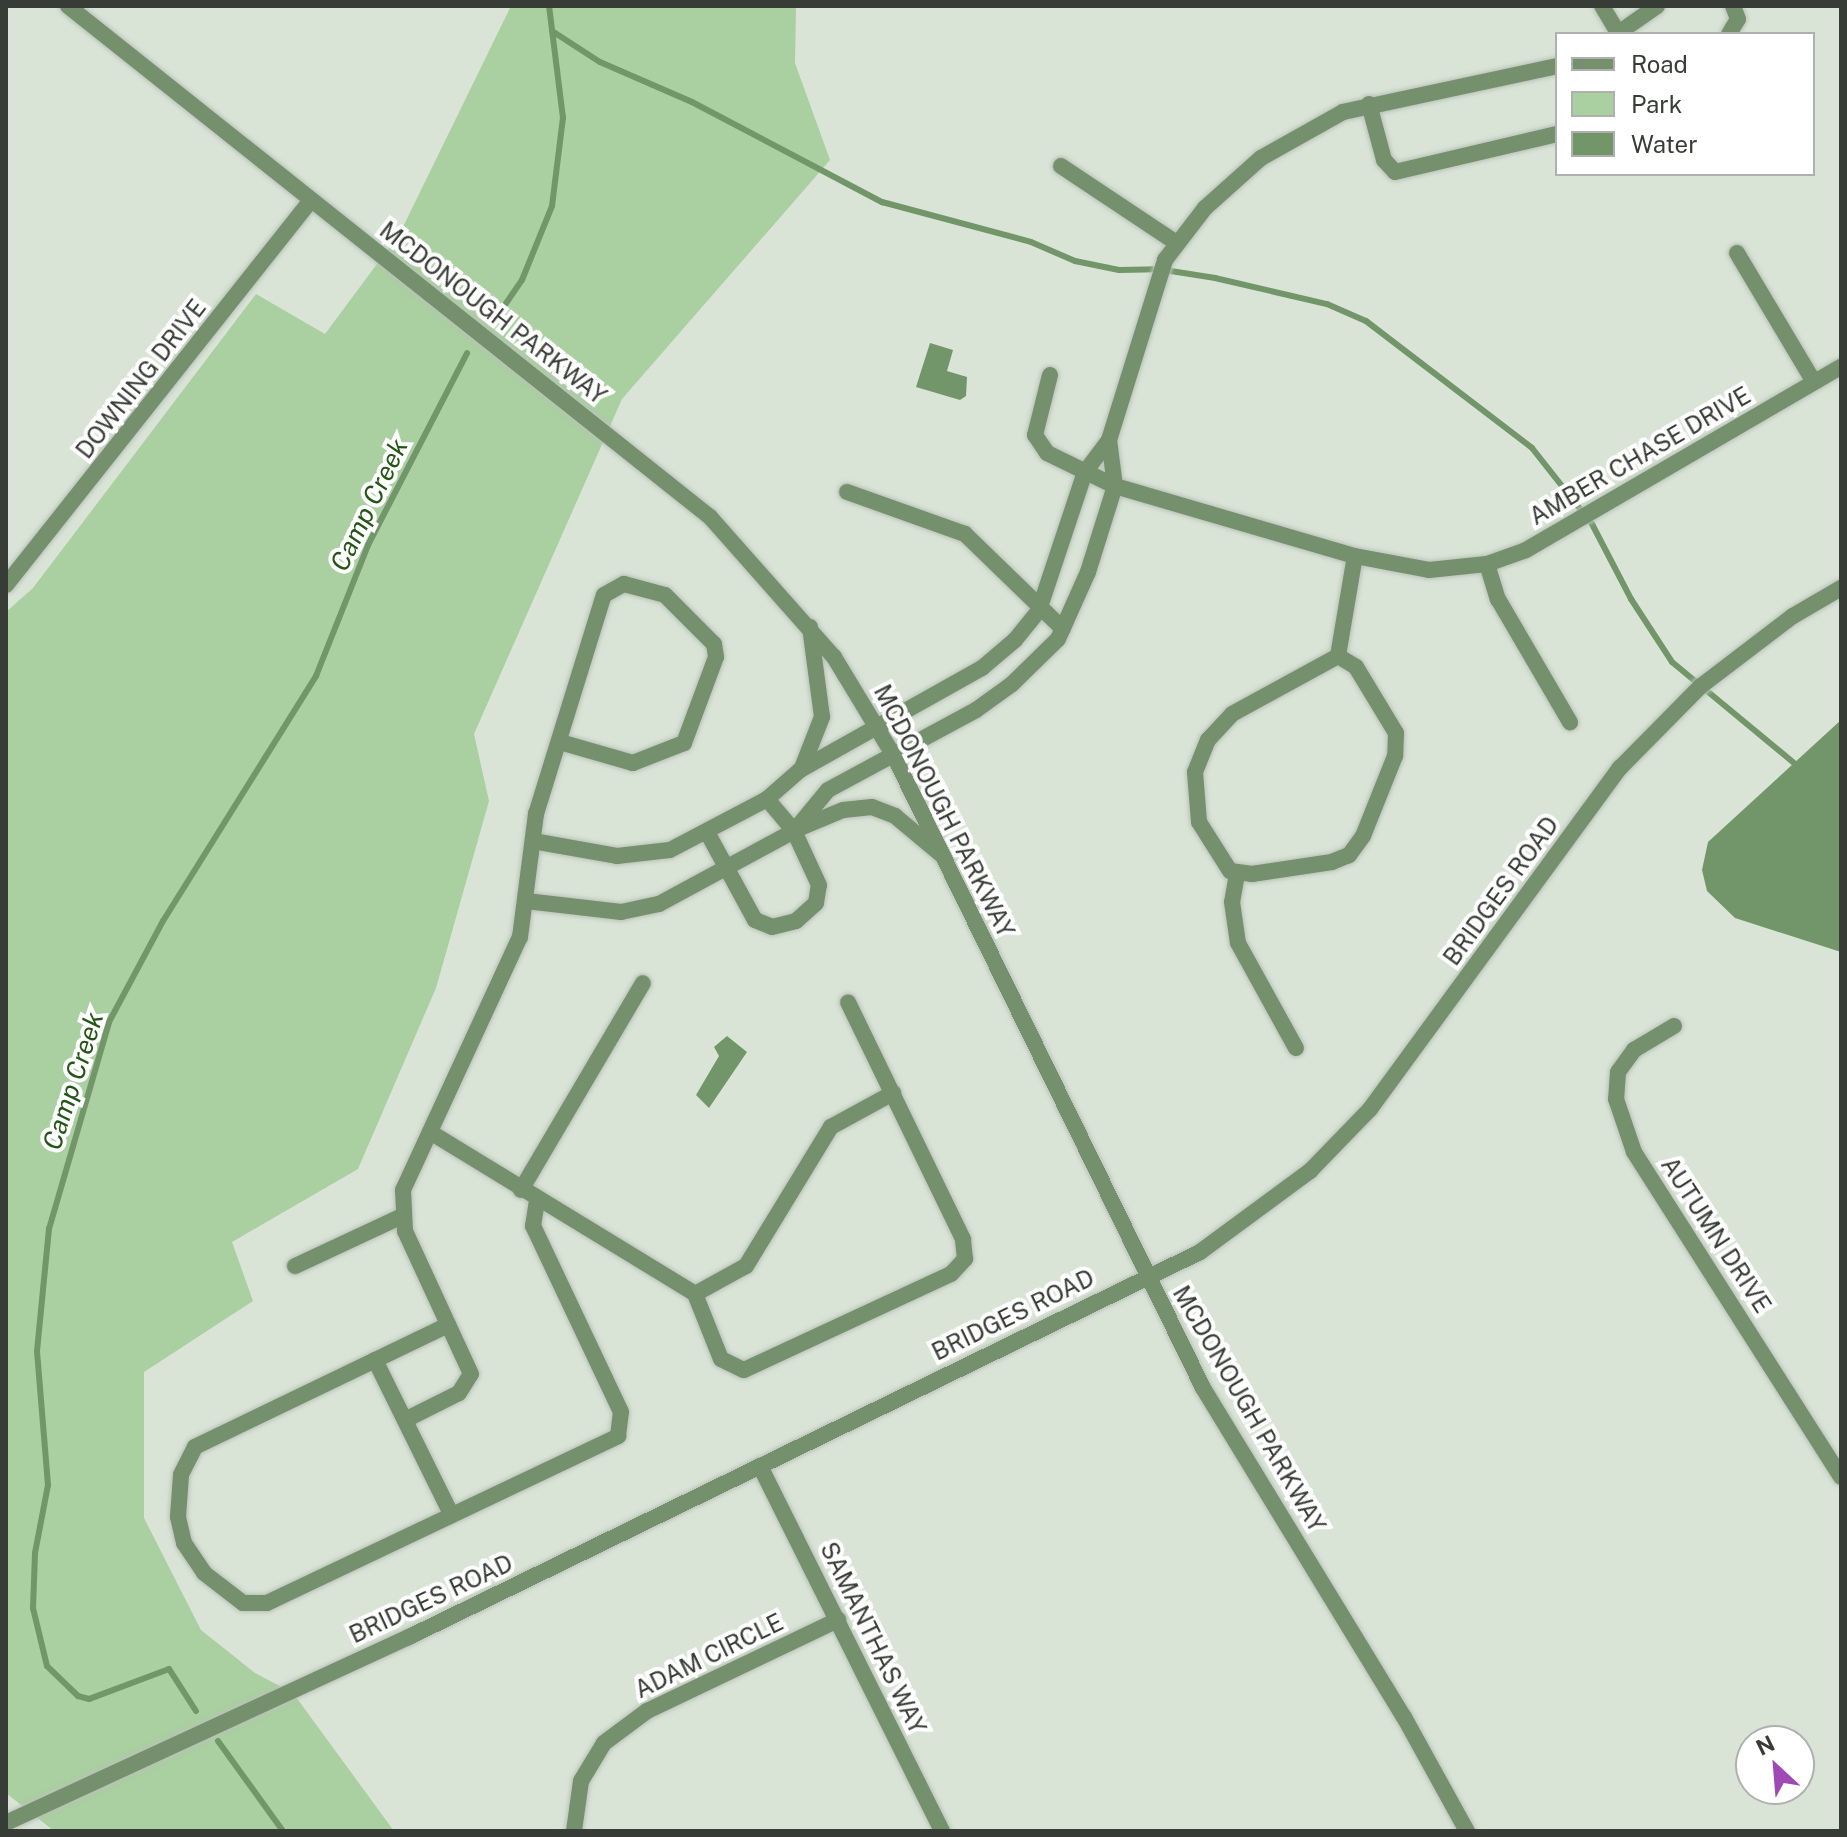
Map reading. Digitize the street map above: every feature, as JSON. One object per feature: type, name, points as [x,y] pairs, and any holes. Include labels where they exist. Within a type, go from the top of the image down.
[{"type":"street","name":"MCDONOUGH PARKWAY","points":[[68,6],[710,517],[810,627],[879,728],[894,756],[1203,1388],[1404,1717],[1467,1831]]},
{"type":"street","points":[[1602,6],[1617,32]]},
{"type":"street","points":[[1621,32],[1657,6]]},
{"type":"street","points":[[1730,32],[1738,19],[1733,6]]},
{"type":"street","points":[[533,841],[639,857],[670,850],[767,799],[800,770],[982,668],[1015,640],[1039,610],[1085,472],[1109,440],[1149,303],[1175,242],[1253,164],[1329,118],[1369,104],[1555,66]]},
{"type":"street","points":[[1369,104],[1384,160],[1395,172],[1555,134]]},
{"type":"street","points":[[1061,166],[1175,242]]},
{"type":"street","name":"DOWNING DRIVE","points":[[6,585],[311,200]]},
{"type":"street","points":[[1737,253],[1814,382]]},
{"type":"street","name":"AMBER CHASE DRIVE","points":[[1050,375],[1036,443],[1085,472],[1115,486],[1355,556],[1429,570],[1487,564],[1545,541],[1841,367]]},
{"type":"street","points":[[794,831],[828,790],[894,756],[995,697],[1049,650],[1063,629],[1115,486],[1109,440]]},
{"type":"street","points":[[847,492],[965,534],[1039,610],[1063,629]]},
{"type":"street","points":[[1338,656],[1355,556]]},
{"type":"street","points":[[1487,564],[1498,599],[1570,722]]},
{"type":"street","points":[[405,1420],[459,1393],[468,1383],[470,1370],[402,1216],[403,1190],[517,946],[533,841],[560,742],[610,589],[628,584],[673,599],[714,644],[716,657],[684,743],[633,763],[560,742]]},
{"type":"street","name":"BRIDGES ROAD","points":[[6,1823],[409,1637],[1200,1252],[1310,1171],[1370,1109],[1620,768],[1701,686],[1793,616],[1841,588]]},
{"type":"street","points":[[800,770],[815,746],[822,717],[810,627]]},
{"type":"street","points":[[1338,656],[1356,667],[1396,733],[1395,756],[1363,836],[1349,855],[1332,862],[1237,874],[1224,866],[1199,822],[1194,789],[1204,748],[1232,714],[1338,656]]},
{"type":"street","points":[[707,832],[755,920],[772,927],[796,921],[812,909],[820,891],[794,831],[767,799]]},
{"type":"street","points":[[526,901],[608,911],[645,909],[794,831],[843,810],[872,807],[895,816],[944,857]]},
{"type":"street","points":[[1237,874],[1232,902],[1238,943],[1296,1048]]},
{"type":"street","points":[[521,1190],[643,983]]},
{"type":"street","points":[[430,1132],[695,1294],[721,1359],[744,1370],[956,1271],[965,1259],[966,1245],[848,1002]]},
{"type":"street","name":"AUTUMN DRIVE","points":[[1674,1026],[1634,1050],[1618,1072],[1616,1099],[1634,1152],[1841,1477]]},
{"type":"street","points":[[695,1294],[746,1266],[831,1127],[893,1093]]},
{"type":"street","points":[[448,1325],[195,1447],[184,1466],[177,1498],[187,1549],[232,1597],[261,1605],[615,1438],[622,1430],[621,1412],[535,1230],[537,1200]]},
{"type":"street","points":[[295,1266],[402,1216]]},
{"type":"street","points":[[375,1360],[451,1514]]},
{"type":"street","name":"SAMANTHAS WAY","points":[[760,1466],[942,1831]]},
{"type":"street","name":"ADAM CIRCLE","points":[[574,1831],[581,1781],[604,1743],[647,1711],[838,1620]]},
{"type":"green space","points":[[511,6],[796,6],[795,63],[830,160],[622,399],[474,734],[489,801],[436,988],[358,1169],[232,1242],[253,1301],[144,1372],[144,1518],[201,1630],[255,1673],[293,1693],[394,1831],[54,1831],[6,1793],[6,612],[33,588],[256,294],[325,334],[400,233]]},
{"type":"water","points":[[930,343],[953,350],[947,371],[967,377],[966,396],[960,400],[916,387]]},
{"type":"water","points":[[1841,720],[1841,952],[1735,918],[1707,891],[1702,870],[1708,842]]},
{"type":"water","points":[[727,1036],[747,1052],[709,1108],[696,1095],[719,1056],[714,1047]]},
{"type":"waterway","name":"Camp Creek","points":[[498,315],[522,280],[552,206],[563,118],[549,6]]},
{"type":"waterway","points":[[552,31],[600,62],[692,102],[882,202],[1031,242],[1075,261],[1119,270],[1158,269],[1215,278],[1327,304],[1366,321],[1532,448],[1592,524],[1631,599],[1672,662],[1794,763]]},
{"type":"waterway","name":"Camp Creek","points":[[196,1711],[169,1669],[89,1699],[78,1696],[47,1666],[33,1608],[35,1553],[48,1485],[37,1351],[49,1229],[109,1022],[163,921],[316,676],[368,545],[467,353]]},
{"type":"waterway","name":"Camp Creek","points":[[218,1741],[283,1831]]}]
